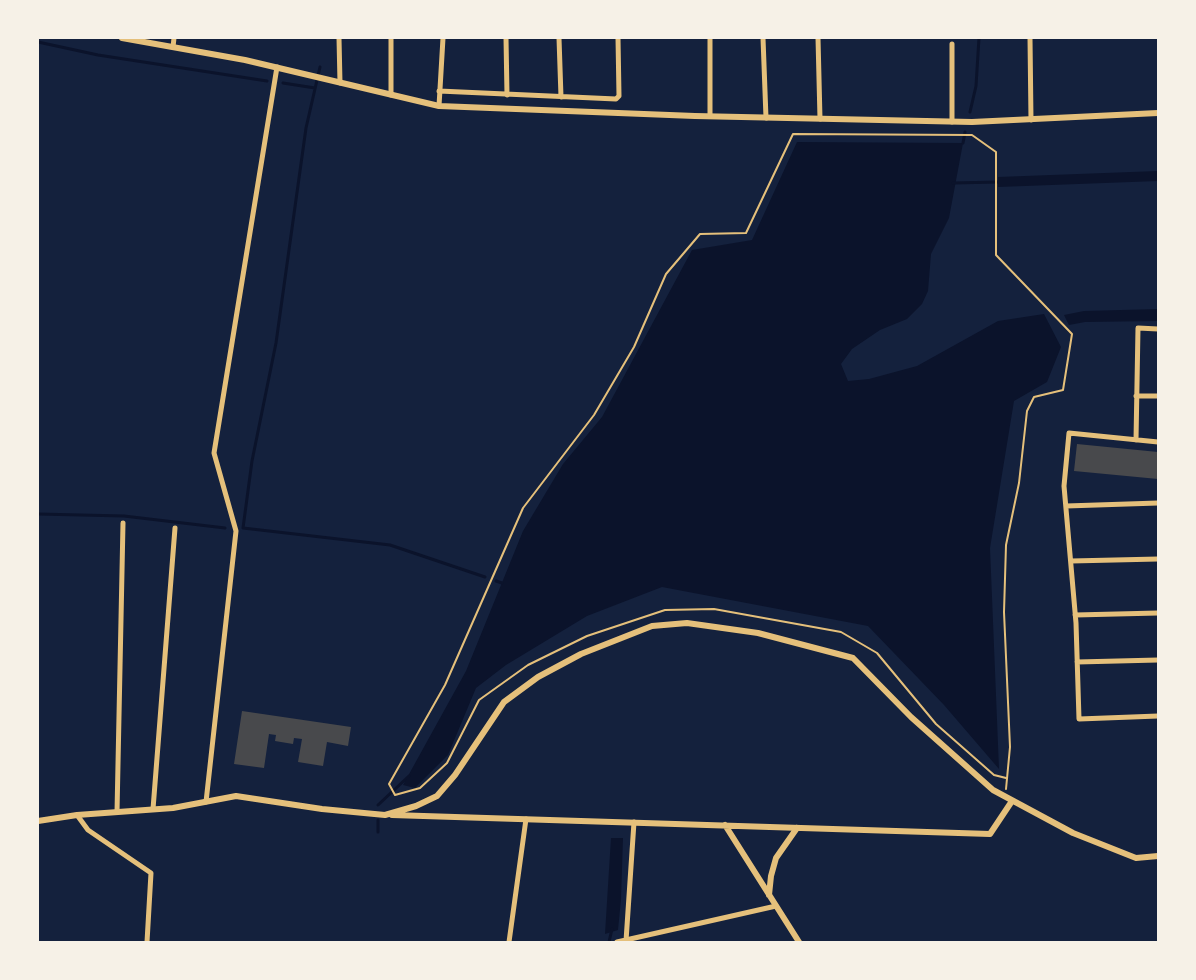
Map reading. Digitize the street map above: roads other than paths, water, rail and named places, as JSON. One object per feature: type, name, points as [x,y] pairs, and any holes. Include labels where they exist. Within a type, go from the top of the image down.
[{"type":"street","points":[[122,38],[277,67],[439,106],[710,117],[952,122],[1031,120],[1158,112]]},
{"type":"street","points":[[173,47],[174,38]]},
{"type":"street","points":[[339,38],[340,83]]},
{"type":"street","points":[[392,38],[392,95]]},
{"type":"street","points":[[439,106],[443,38]]},
{"type":"street","points":[[506,38],[507,95]]},
{"type":"street","points":[[559,38],[561,97]]},
{"type":"street","points":[[439,92],[618,98],[618,38]]},
{"type":"street","points":[[710,38],[710,117]]},
{"type":"street","points":[[764,38],[766,118]]},
{"type":"street","points":[[818,38],[820,119]]},
{"type":"street","points":[[1030,38],[1031,120]]},
{"type":"street","points":[[952,44],[952,122]]},
{"type":"street","points":[[206,802],[236,531],[214,453],[277,67]]},
{"type":"street","points":[[1136,440],[1138,328],[1158,328]]},
{"type":"street","points":[[1136,396],[1158,396]]},
{"type":"street","points":[[1158,442],[1069,433],[1064,486],[1075,615],[1079,719],[1158,716]]},
{"type":"street","points":[[1066,506],[1158,503]]},
{"type":"street","points":[[117,812],[123,523]]},
{"type":"street","points":[[153,809],[175,528]]},
{"type":"street","points":[[1071,561],[1158,559]]},
{"type":"street","points":[[1075,615],[1158,613]]},
{"type":"street","points":[[385,815],[416,806],[437,796],[455,776],[504,702],[538,676],[581,654],[652,626],[687,623],[758,633],[853,658],[919,724],[993,790],[1073,833],[1136,858],[1158,856]]},
{"type":"street","points":[[1077,662],[1158,660]]},
{"type":"street","points":[[38,821],[77,815],[153,809],[236,796],[322,809],[385,815],[990,834],[1009,799]]},
{"type":"street","points":[[77,815],[88,830],[151,873],[147,942]]},
{"type":"street","points":[[509,942],[526,819]]},
{"type":"street","points":[[626,941],[634,822]]},
{"type":"street","points":[[725,825],[799,942]]},
{"type":"street","points":[[770,895],[771,876],[776,858],[797,828]]},
{"type":"street","points":[[617,942],[776,906]]},
{"type":"water","points":[[797,142],[963,143],[949,218],[931,254],[928,291],[922,304],[907,319],[880,330],[852,349],[841,364],[848,381],[869,379],[917,366],[998,321],[1044,314],[1061,347],[1047,382],[1014,401],[990,548],[999,769],[944,705],[868,626],[662,587],[587,616],[506,665],[476,688],[448,755],[415,788],[403,785],[466,671],[523,531],[563,464],[602,417],[692,250],[752,240]]},
{"type":"water","points":[[1158,171],[1158,181],[998,187],[998,177]]},
{"type":"water","points":[[1158,309],[1158,321],[1085,322],[1069,325],[1064,315],[1084,311]]},
{"type":"water","points":[[611,838],[623,838],[621,899],[618,930],[605,934]]},
{"type":"waterway","points":[[970,112],[976,86],[979,38]]},
{"type":"waterway","points":[[38,42],[98,55],[267,81]]},
{"type":"waterway","points":[[320,67],[306,128],[276,343],[252,461],[243,528],[390,545],[485,577]]},
{"type":"waterway","points":[[283,83],[315,88]]},
{"type":"waterway","points":[[963,143],[965,132]]},
{"type":"waterway","points":[[953,183],[998,182]]},
{"type":"waterway","points":[[38,514],[124,516],[225,528]]},
{"type":"waterway","points":[[496,581],[502,583]]},
{"type":"waterway","points":[[378,805],[409,776]]},
{"type":"waterway","points":[[378,820],[378,832]]},
{"type":"waterway","points":[[609,942],[612,929]]}]
